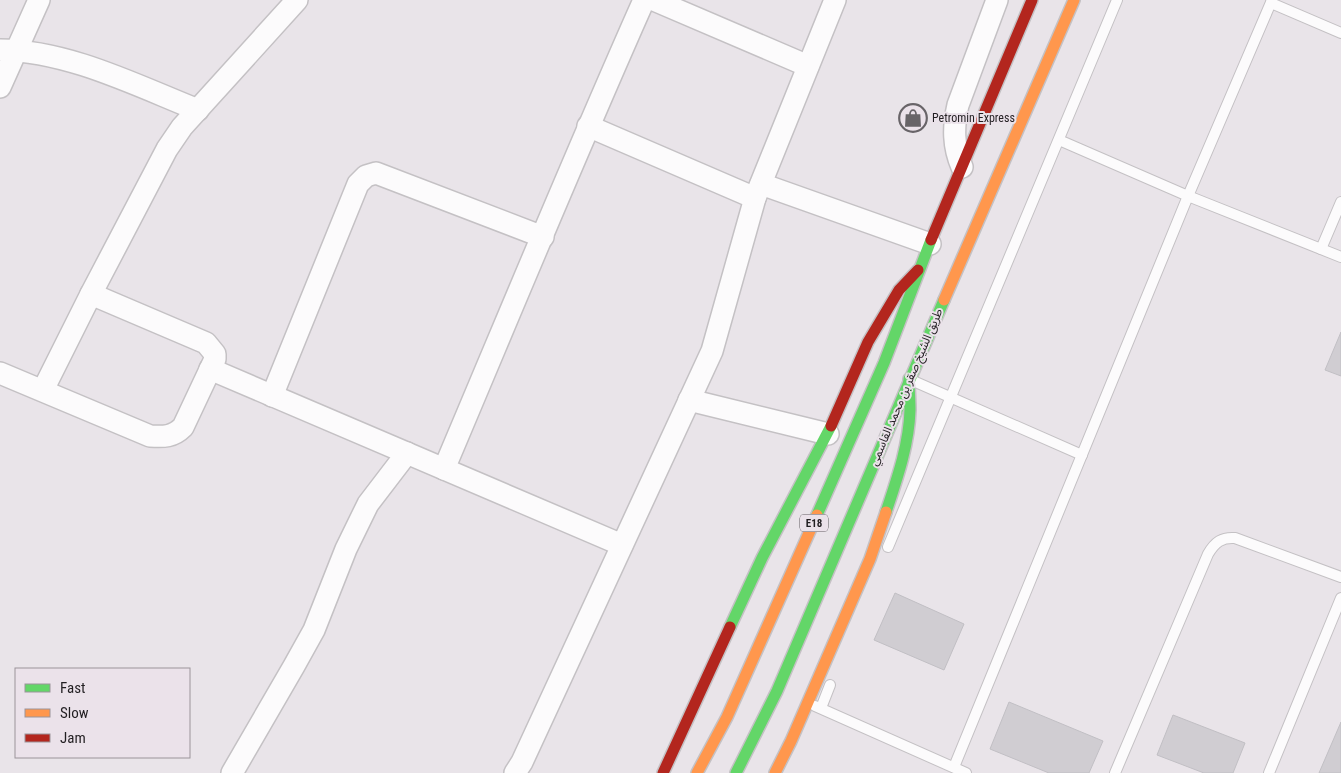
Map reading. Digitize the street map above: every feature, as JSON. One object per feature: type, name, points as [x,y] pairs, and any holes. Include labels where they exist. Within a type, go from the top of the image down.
[{"type":"main road","name":"E18","points":[[697,773],[727,717],[884,363],[920,267],[1032,0]]},
{"type":"main road","name":"طريق الشيخ صقر بن محمد القاسمي","points":[[736,773],[777,690],[909,379],[1074,0]]},
{"type":"main road","points":[[663,773],[762,558],[828,434],[868,342],[899,290],[920,267]]},
{"type":"main road","points":[[775,773],[870,559],[899,474],[906,444],[910,411],[909,379]]},
{"type":"street","points":[[0,87],[9,50],[39,0]]},
{"type":"street","points":[[43,390],[167,149],[182,127],[297,0]]},
{"type":"street","points":[[444,469],[588,126],[644,0]]},
{"type":"street","points":[[654,0],[808,66]]},
{"type":"street","points":[[515,773],[522,762],[712,351],[758,191],[835,0]]},
{"type":"street","points":[[962,167],[956,154],[954,142],[958,104],[997,0]]},
{"type":"street","points":[[9,50],[58,59],[99,71],[198,110]]},
{"type":"street","points":[[588,126],[758,191],[930,244]]},
{"type":"street","points":[[272,396],[358,184],[366,176],[376,173],[543,237]]},
{"type":"street","points":[[0,373],[150,436],[163,437],[175,435],[183,427],[215,360],[215,354],[206,343],[91,294]]},
{"type":"street","points":[[210,370],[622,545]]},
{"type":"street","points":[[689,400],[828,434]]},
{"type":"street","points":[[232,773],[314,630],[340,562],[368,504],[407,453]]},
{"type":"lane","points":[[886,552],[1117,0]]},
{"type":"lane","points":[[954,767],[1188,196],[1271,1],[1341,33]]},
{"type":"lane","points":[[1058,140],[1188,196],[1341,257]]},
{"type":"lane","points":[[1321,249],[1341,202]]},
{"type":"lane","points":[[909,379],[1082,455]]},
{"type":"lane","points":[[1115,773],[1208,554],[1214,544],[1224,537],[1235,538],[1341,577]]},
{"type":"lane","points":[[1269,773],[1341,598]]},
{"type":"lane","points":[[821,708],[836,671]]},
{"type":"lane","points":[[808,701],[966,773]]},
{"type":"building","points":[[1341,332],[1341,376],[1325,370]]},
{"type":"building","points":[[895,593],[964,624],[944,670],[874,640]]},
{"type":"building","points":[[1009,702],[1103,741],[1089,773],[1049,773],[990,749]]},
{"type":"building","points":[[1173,715],[1245,743],[1233,773],[1204,773],[1157,755]]},
{"type":"building","points":[[1341,722],[1341,773],[1319,773]]},
{"type":"traffic: fast","points":[[817,515],[884,363],[931,240]]},
{"type":"traffic: fast","points":[[736,773],[777,691],[944,300]]},
{"type":"traffic: fast","points":[[886,512],[902,462],[907,436],[910,410],[909,379]]},
{"type":"traffic: fast","points":[[730,627],[762,558],[831,426]]},
{"type":"traffic: slow","points":[[944,300],[1074,0]]},
{"type":"traffic: slow","points":[[775,773],[791,741],[870,559],[886,512]]},
{"type":"traffic: slow","points":[[697,773],[727,717],[817,515]]},
{"type":"traffic: jam","points":[[931,240],[1032,0]]},
{"type":"traffic: jam","points":[[831,426],[868,342],[899,290],[918,270]]},
{"type":"traffic: jam","points":[[663,773],[730,627]]},
{"type":"place","name":"Petromin Express","points":[[913,118]]}]
